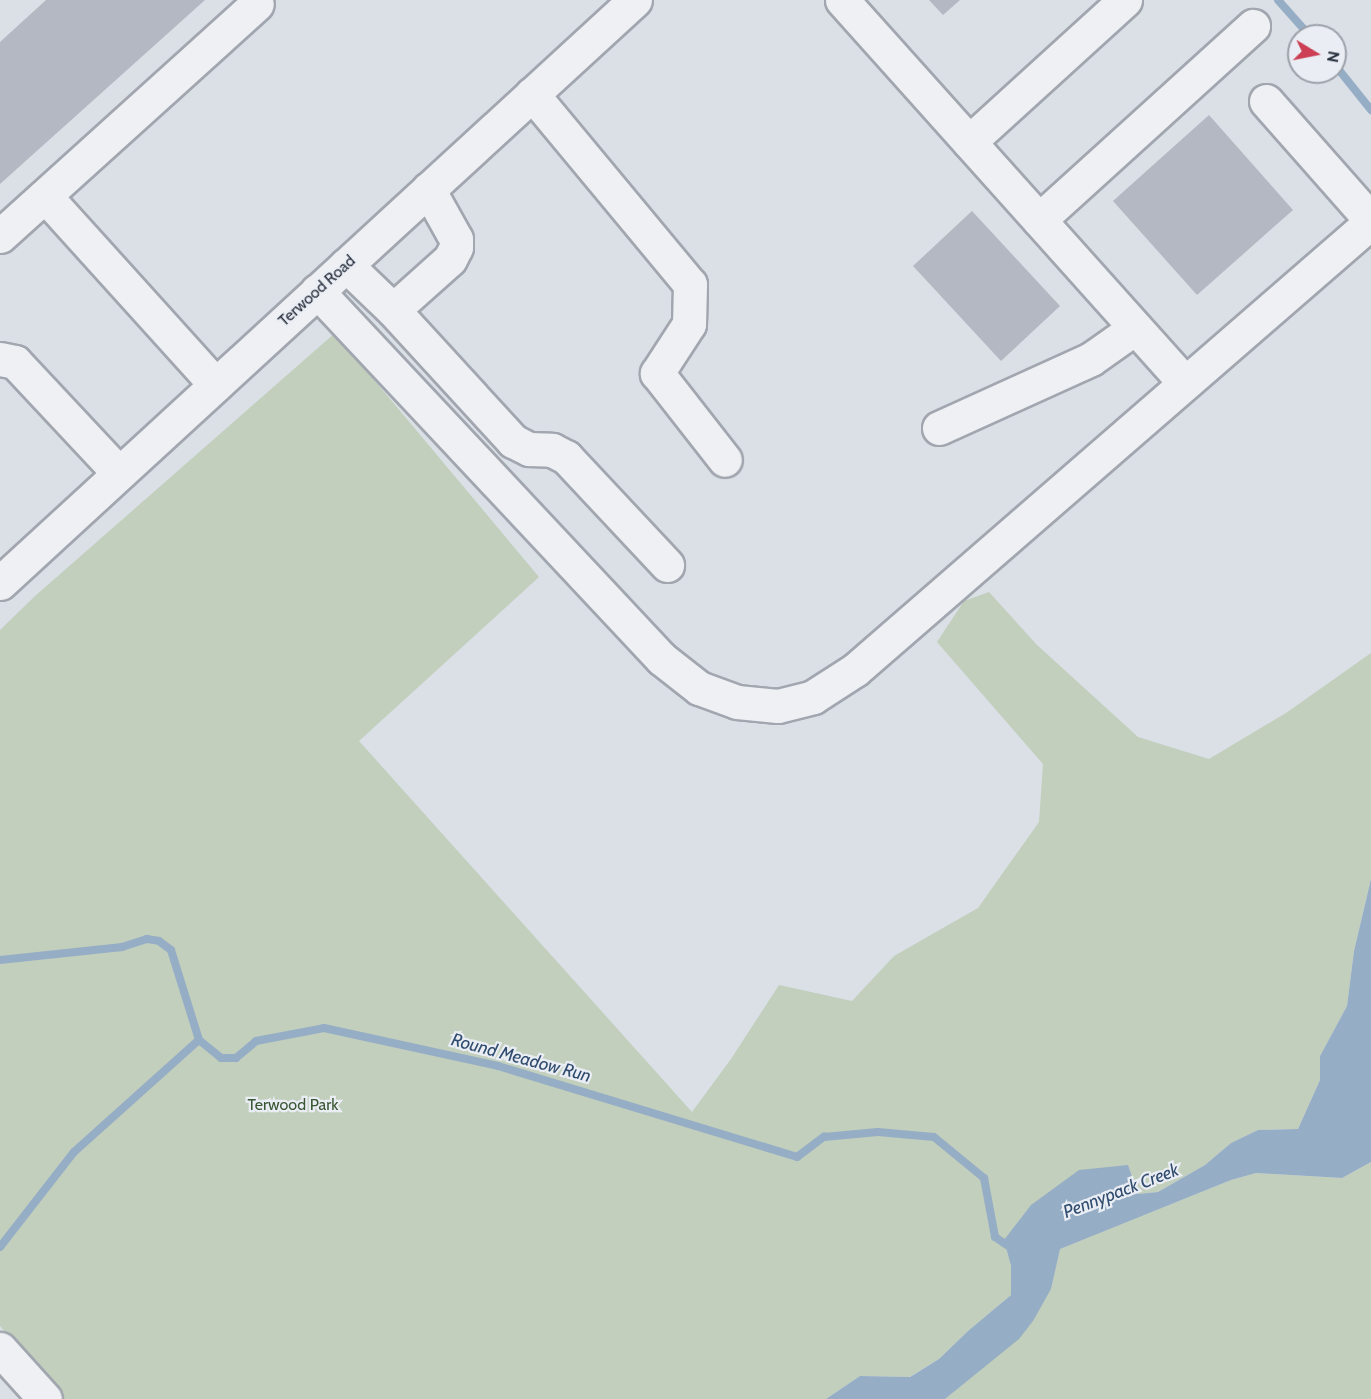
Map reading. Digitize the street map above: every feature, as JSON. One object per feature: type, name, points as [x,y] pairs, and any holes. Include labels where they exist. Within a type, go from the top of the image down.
[{"type":"street","name":"Terwood Road","points":[[0,583],[635,0]]},
{"type":"street","points":[[842,0],[1185,383]]},
{"type":"street","points":[[969,142],[1125,0]]},
{"type":"street","points":[[0,236],[46,197],[257,4]]},
{"type":"street","points":[[1039,220],[1253,26]]},
{"type":"street","points":[[532,94],[690,284],[689,324],[657,374],[725,460]]},
{"type":"street","points":[[317,291],[662,659],[699,688],[737,702],[778,706],[813,697],[855,670],[1371,221],[1266,101]]},
{"type":"street","points":[[393,310],[450,259],[456,247],[456,238],[448,220],[428,189]]},
{"type":"street","points":[[46,197],[215,384]]},
{"type":"street","points":[[346,265],[393,310],[513,441],[529,449],[552,450],[566,458],[667,565]]},
{"type":"street","points":[[939,428],[1091,359],[1136,328]]},
{"type":"street","points":[[0,359],[15,362],[119,473]]},
{"type":"street","points":[[0,1349],[45,1399]]},
{"type":"green space","name":"Terwood Park","points":[[335,333],[539,577],[359,741],[692,1112],[731,1059],[779,985],[852,1001],[894,956],[978,908],[1039,822],[1043,764],[937,642],[964,601],[989,592],[1036,644],[1138,737],[1209,759],[1286,713],[1371,653],[1371,879],[1354,951],[1347,1006],[1320,1056],[1320,1080],[1298,1129],[1258,1130],[1231,1143],[1205,1165],[1158,1192],[1138,1194],[1004,1240],[1011,1266],[1011,1295],[939,1359],[909,1377],[860,1376],[826,1399],[61,1399],[0,1326],[0,630],[34,597]]},
{"type":"green space","points":[[1371,1162],[1371,1399],[945,1399],[992,1359],[1051,1289],[1059,1249],[1231,1180],[1256,1173],[1342,1178]]},
{"type":"water","name":"Pennypack Creek","points":[[1371,879],[1371,1162],[1342,1178],[1256,1173],[1231,1180],[1060,1249],[1051,1289],[1033,1321],[1019,1339],[945,1399],[826,1399],[860,1376],[910,1377],[939,1359],[1011,1295],[1011,1266],[1004,1240],[1031,1205],[1079,1170],[1128,1165],[1138,1194],[1158,1192],[1205,1165],[1231,1143],[1258,1130],[1298,1129],[1320,1080],[1320,1056],[1347,1006],[1354,951]]},
{"type":"building","points":[[46,0],[205,0],[0,184],[0,42]]},
{"type":"building","points":[[929,0],[960,0],[943,15]]},
{"type":"building","points":[[1209,115],[1293,210],[1197,295],[1113,201]]},
{"type":"building","points":[[972,211],[1060,306],[1001,361],[913,266]]},
{"type":"waterway","points":[[1278,0],[1299,24]]},
{"type":"waterway","points":[[1347,80],[1371,110]]},
{"type":"waterway","name":"Round Meadow Run","points":[[0,960],[122,947],[147,939],[159,941],[171,950],[199,1040],[221,1058],[236,1058],[256,1041],[324,1028],[498,1066],[797,1157],[824,1137],[878,1132],[934,1137],[984,1178],[995,1237],[1014,1250]]},
{"type":"waterway","points":[[0,1247],[74,1152],[199,1040]]}]
